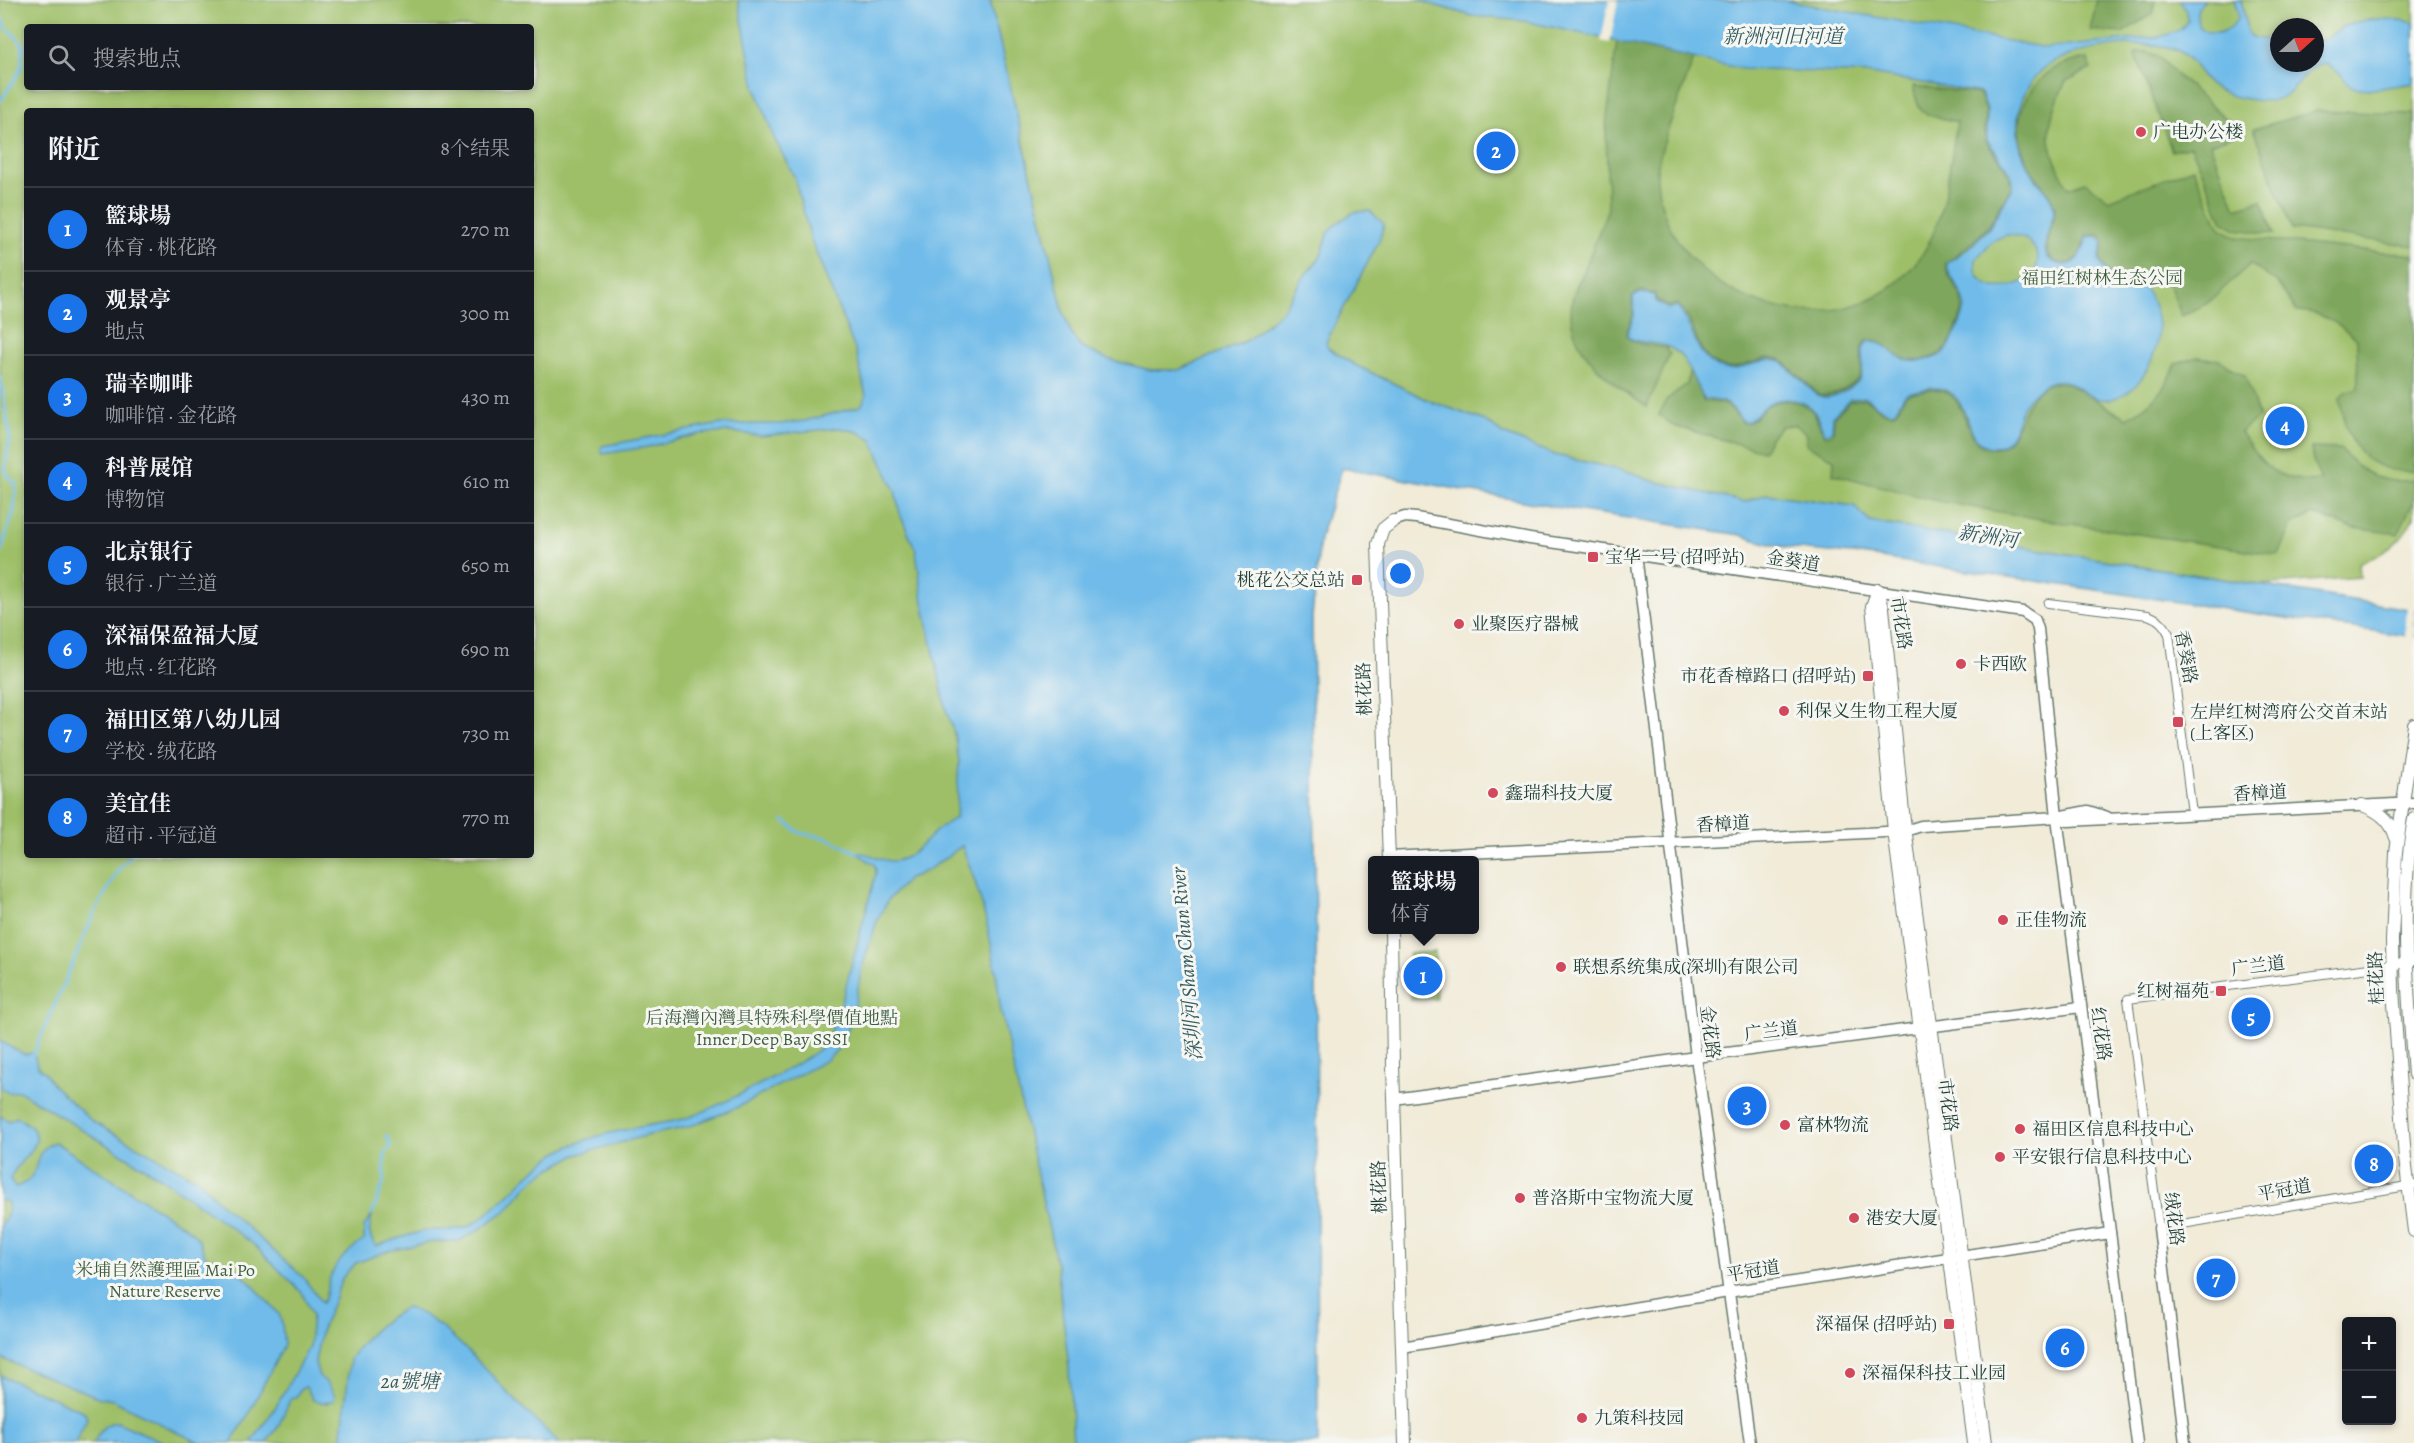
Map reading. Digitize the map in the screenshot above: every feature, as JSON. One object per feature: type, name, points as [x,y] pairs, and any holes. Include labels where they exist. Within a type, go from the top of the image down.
[{"type":"main road","name":"桃花路","points":[[1389,856],[1378,548],[1383,530],[1393,521]]},
{"type":"main road","name":"市花路","points":[[1878,590],[1872,606],[1955,1256],[1974,1443]]},
{"type":"main road","name":"桂花路","points":[[2414,725],[2408,803],[2397,844],[2393,879],[2393,965],[2414,1231]]},
{"type":"main road","points":[[2362,805],[2380,813],[2387,820],[2397,844]]},
{"type":"main road","name":"桂花路","points":[[2414,819],[2408,853],[2411,966],[2409,1005],[2414,1074]]},
{"type":"main road","points":[[2408,920],[2414,937]]},
{"type":"main road","name":"桃花路","points":[[1391,934],[1405,1443]]},
{"type":"main road","points":[[2409,1005],[2414,992]]},
{"type":"main road","name":"市花路","points":[[1955,1256],[1986,1443]]},
{"type":"street","name":"金葵道","points":[[1393,521],[1416,518],[1530,539],[2023,612],[2035,620],[2038,629]]},
{"type":"street","name":"金花路","points":[[1636,554],[1696,1057],[1750,1443]]},
{"type":"street","name":"香葵路","points":[[2049,603],[2148,615],[2156,618],[2164,626],[2169,634],[2192,813]]},
{"type":"street","name":"红花路","points":[[2038,629],[2057,816],[2137,1443]]},
{"type":"street","name":"香樟道","points":[[1445,856],[1899,831],[1922,826],[2057,816],[2068,821],[2107,817],[2408,803]]},
{"type":"street","name":"广兰道","points":[[2128,999],[2393,965]]},
{"type":"street","points":[[2393,965],[2411,966]]},
{"type":"street","name":"绒花路","points":[[2128,999],[2185,1443]]},
{"type":"street","name":"广兰道","points":[[1394,1099],[2081,1007]]},
{"type":"street","name":"平冠道","points":[[2159,1228],[2411,1185]]},
{"type":"street","name":"平冠道","points":[[1402,1347],[1728,1292],[2110,1233]]},
{"type":"green space","name":"后海灣內灣具特殊科學價值地點 Inner Deep Bay SSSI","points":[[0,0],[824,0],[1156,1443],[0,1443]]},
{"type":"green space","name":"福田红树林生态公园","points":[[990,0],[1417,0],[1472,16],[1525,0],[2414,0],[2414,517],[2398,541],[2385,551],[2359,563],[2360,577],[2260,585],[1870,522],[1853,506],[1767,494],[1744,502],[1648,480],[1633,473],[1555,455],[1503,434],[1485,421],[1430,401],[1355,365],[1328,348],[1326,343],[1330,334],[1379,241],[1384,225],[1370,211],[1329,232],[1320,258],[1306,274],[1282,311],[1248,340],[1179,370],[1150,370],[1107,359],[1080,347],[1071,333],[1063,311]]},
{"type":"green space","points":[[2097,0],[2155,0],[2152,14],[2122,33],[2090,30]]},
{"type":"green space","points":[[1617,41],[1694,58],[1665,137],[1657,179],[1668,222],[1691,258],[1723,285],[1762,304],[1804,311],[1846,307],[1885,291],[1918,260],[1927,246],[1941,212],[1957,122],[1926,114],[1918,105],[1913,86],[1980,94],[1986,111],[1985,140],[2006,168],[2011,188],[1988,227],[1946,263],[1948,274],[1960,294],[1963,305],[1953,336],[1943,350],[1928,359],[1912,360],[1895,354],[1880,342],[1867,340],[1861,352],[1862,365],[1858,378],[1852,385],[1838,392],[1821,395],[1782,360],[1768,358],[1734,368],[1727,368],[1710,361],[1704,355],[1683,310],[1676,304],[1668,307],[1657,300],[1655,294],[1641,291],[1632,296],[1633,316],[1626,334],[1638,343],[1667,348],[1670,354],[1647,407],[1597,368],[1584,352],[1575,334],[1571,316],[1573,295],[1608,208],[1606,126]]},
{"type":"green space","points":[[2147,52],[2158,56],[2231,123],[2235,135],[2210,144],[2236,208],[2262,200],[2274,234],[2235,229],[2223,221],[2191,146],[2172,151],[2135,53]]},
{"type":"green space","points":[[2088,59],[2091,69],[2066,81],[2051,123],[2051,146],[2054,158],[2068,188],[2085,182],[2109,200],[2193,168],[2220,228],[2236,237],[2414,255],[2414,471],[2397,471],[2370,461],[2360,452],[2347,429],[2340,398],[2347,391],[2358,388],[2357,339],[2329,319],[2314,313],[2297,311],[2277,283],[2250,264],[2208,303],[2182,316],[2170,287],[2153,266],[2137,280],[2114,277],[2110,274],[2100,259],[2103,240],[2099,235],[2087,236],[2079,255],[2073,262],[2062,263],[2053,260],[2049,255],[2048,239],[2055,208],[2049,194],[2027,162],[2020,140],[2020,118],[2027,97],[2046,75],[2064,64]]},
{"type":"green space","points":[[2316,111],[2414,114],[2414,246],[2292,229],[2253,129]]},
{"type":"green space","points":[[2197,357],[2220,360],[2245,376],[2259,417],[2240,432],[2255,454],[2272,470],[2293,479],[2321,480],[2313,461],[2311,448],[2340,449],[2364,471],[2381,479],[2414,480],[2414,500],[2398,534],[2353,528],[2312,514],[2292,525],[2279,555],[2064,523],[1937,501],[1833,474],[1834,459],[1807,445],[1806,434],[1795,425],[1781,426],[1770,438],[1763,451],[1674,426],[1659,415],[1666,400],[1687,384],[1690,371],[1704,401],[1727,405],[1742,423],[1753,420],[1769,404],[1789,401],[1802,404],[1812,411],[1826,436],[1831,435],[1833,431],[1834,417],[1850,401],[1865,399],[1889,414],[1897,410],[1907,394],[1925,390],[1940,390],[1953,396],[1978,442],[1985,447],[1996,448],[2005,444],[2013,435],[2032,398],[2041,388],[2053,383],[2069,384],[2126,418],[2150,403],[2167,381],[2176,364]]},
{"type":"green space","points":[[1435,952],[1436,999],[1410,1000],[1409,953]]},
{"type":"water","name":"深圳河 Sham Chun River","points":[[738,0],[990,0],[1063,311],[1071,333],[1080,347],[1107,359],[1150,370],[1179,370],[1248,340],[1282,311],[1306,274],[1320,258],[1329,232],[1337,223],[1354,212],[1370,211],[1384,224],[1379,241],[1330,334],[1326,343],[1328,348],[1355,365],[1430,401],[1485,421],[1503,434],[1555,455],[1633,473],[1648,480],[1744,502],[1767,494],[1854,506],[1870,522],[2414,610],[2414,637],[1853,554],[1796,549],[1741,535],[1555,507],[1342,468],[1320,538],[1312,617],[1318,1443],[1073,1443],[1069,1369],[1057,1265],[1000,1007],[987,925],[962,846],[928,870],[908,879],[888,900],[877,921],[862,967],[853,1015],[842,1045],[827,1060],[736,1108],[688,1127],[576,1155],[546,1171],[528,1185],[508,1209],[459,1241],[433,1242],[388,1251],[356,1263],[343,1277],[321,1332],[315,1362],[319,1376],[335,1396],[334,1400],[326,1403],[313,1400],[306,1387],[301,1389],[296,1397],[291,1398],[278,1427],[266,1443],[251,1443],[275,1408],[309,1347],[312,1315],[302,1293],[253,1244],[158,1176],[19,1091],[8,1093],[1,1088],[0,1041],[24,1054],[34,1053],[37,1066],[52,1084],[93,1122],[200,1181],[220,1203],[303,1277],[322,1303],[335,1268],[348,1252],[364,1240],[364,1227],[373,1213],[370,1230],[371,1238],[376,1246],[424,1231],[468,1227],[486,1215],[530,1173],[568,1147],[609,1133],[691,1116],[753,1088],[812,1054],[824,1043],[838,1015],[876,873],[875,865],[855,852],[888,861],[900,860],[912,854],[936,831],[956,817],[959,761],[923,602],[916,551],[900,514],[895,491],[872,440],[858,432],[839,428],[761,436],[730,432],[700,434],[648,447],[603,454],[601,449],[602,446],[720,424],[780,424],[804,421],[861,406],[866,396],[856,352],[811,240],[794,176],[774,138],[755,86]]},
{"type":"water","name":"新洲河旧河道","points":[[1417,0],[1783,0],[2047,48],[2159,37],[2172,33],[2182,28],[2188,21],[2180,0],[2204,0],[2197,12],[2199,27],[2210,33],[2222,32],[2236,22],[2239,16],[2234,0],[2241,0],[2248,32],[2251,36],[2270,40],[2270,72],[2308,72],[2291,91],[2277,100],[2252,100],[2228,95],[2214,88],[2177,50],[2164,46],[2127,45],[2087,51],[2053,62],[2032,81],[2020,106],[2018,133],[2025,161],[2053,203],[2054,214],[2046,239],[2046,254],[2059,264],[2071,264],[2079,257],[2088,237],[2096,236],[2102,240],[2099,259],[2102,266],[2113,278],[2137,281],[2142,285],[2154,307],[2158,337],[2144,375],[2125,393],[2113,398],[2100,399],[2086,394],[2067,382],[2052,382],[2042,386],[2025,403],[2009,439],[2000,446],[1993,447],[1982,444],[1975,437],[1960,403],[1952,394],[1941,389],[1925,389],[1908,393],[1895,411],[1891,412],[1883,410],[1865,397],[1850,399],[1833,416],[1832,430],[1826,434],[1813,410],[1796,400],[1783,399],[1770,403],[1762,408],[1753,419],[1743,422],[1728,404],[1705,399],[1685,362],[1674,350],[1666,346],[1633,340],[1627,334],[1634,316],[1633,296],[1641,293],[1654,295],[1656,301],[1668,309],[1676,306],[1683,314],[1701,352],[1715,366],[1733,369],[1774,359],[1781,361],[1817,395],[1826,397],[1841,393],[1859,380],[1863,367],[1862,354],[1868,341],[1883,345],[1909,361],[1941,355],[1951,343],[1965,309],[1964,299],[1950,274],[1947,263],[1968,249],[1989,228],[2012,189],[2012,177],[2007,167],[1987,140],[1987,110],[1981,93],[1870,74],[1742,69],[1524,21],[1472,16]],"holes":[[[2006,235],[2018,236],[2032,244],[2034,248],[2038,261],[2033,273],[2023,281],[2011,286],[1997,287],[1985,283],[1977,274],[1976,259],[1992,241]]]},
{"type":"water","points":[[2386,19],[2414,23],[2414,83],[2373,89],[2355,88],[2347,84],[2341,74],[2325,63],[2324,39],[2348,25],[2366,20]]},
{"type":"water","points":[[0,1116],[9,1121],[17,1117],[29,1125],[35,1133],[34,1146],[15,1169],[10,1179],[15,1187],[25,1183],[31,1177],[41,1152],[55,1142],[191,1231],[198,1239],[206,1257],[230,1264],[279,1314],[284,1345],[231,1443],[199,1443],[113,1400],[100,1398],[0,1358],[0,1227],[8,1208],[7,1201],[0,1201]]},
{"type":"water","name":"2a號塘","points":[[406,1308],[429,1318],[454,1338],[559,1443],[341,1443],[350,1360],[354,1352],[374,1330]]},
{"type":"water","points":[[0,1375],[85,1412],[87,1419],[75,1443],[0,1443]]},
{"type":"water","points":[[117,1422],[166,1443],[94,1443],[105,1426]]},
{"type":"pier","points":[[1609,0],[1618,0],[1610,43],[1601,41]]},
{"type":"pier","points":[[2407,606],[2414,607],[2414,640],[2405,638]]},
{"type":"waterway","points":[[0,14],[4,25],[23,44],[21,69],[0,102]]},
{"type":"waterway","points":[[0,377],[10,436],[5,472],[16,485],[14,510],[0,554]]},
{"type":"waterway","points":[[784,821],[800,833],[827,838],[858,853]]},
{"type":"waterway","points":[[33,1055],[93,916],[118,870],[129,858]]},
{"type":"waterway","points":[[372,1214],[384,1181],[385,1153],[391,1145],[386,1135]]},
{"type":"place","name":"广电办公楼","points":[[2141,132]]},
{"type":"place","name":"观景亭","points":[[1496,151]]},
{"type":"place","name":"科普展馆","points":[[2285,426]]},
{"type":"place","name":"宝华一号 (招呼站)","points":[[1593,557]]},
{"type":"place","name":"桃花公交总站","points":[[1357,580]]},
{"type":"place","name":"业聚医疗器械","points":[[1459,624]]},
{"type":"place","name":"卡西欧","points":[[1961,664]]},
{"type":"place","name":"市花香樟路口 (招呼站)","points":[[1868,676]]},
{"type":"place","name":"利保义生物工程大厦","points":[[1784,711]]},
{"type":"place","name":"左岸红树湾府公交首末站 (上客区)","points":[[2178,722]]},
{"type":"place","name":"鑫瑞科技大厦","points":[[1493,793]]},
{"type":"place","name":"正佳物流","points":[[2003,920]]},
{"type":"place","name":"联想系统集成(深圳)有限公司","points":[[1561,967]]},
{"type":"place","name":"籃球場","points":[[1423,976]]},
{"type":"place","name":"红树福苑","points":[[2221,991]]},
{"type":"place","name":"北京银行","points":[[2251,1017]]},
{"type":"place","name":"瑞幸咖啡","points":[[1747,1106]]},
{"type":"place","name":"富林物流","points":[[1785,1125]]},
{"type":"place","name":"福田区信息科技中心","points":[[2020,1129]]},
{"type":"place","name":"平安银行信息科技中心","points":[[2000,1157]]},
{"type":"place","name":"美宜佳","points":[[2374,1164]]},
{"type":"place","name":"普洛斯中宝物流大厦","points":[[1520,1198]]},
{"type":"place","name":"港安大厦","points":[[1854,1218]]},
{"type":"place","name":"福田区第八幼儿园","points":[[2216,1278]]},
{"type":"place","name":"深福保 (招呼站)","points":[[1949,1324]]},
{"type":"place","name":"深福保盈福大厦","points":[[2065,1348]]},
{"type":"place","name":"深福保科技工业园","points":[[1850,1373]]},
{"type":"place","name":"九策科技园","points":[[1582,1418]]},
{"type":"water label","name":"新洲河","points":[[1988,536]]},
{"type":"park label","name":"米埔自然護理區 Mai Po Nature Reserve","points":[[165,1280]]}]
